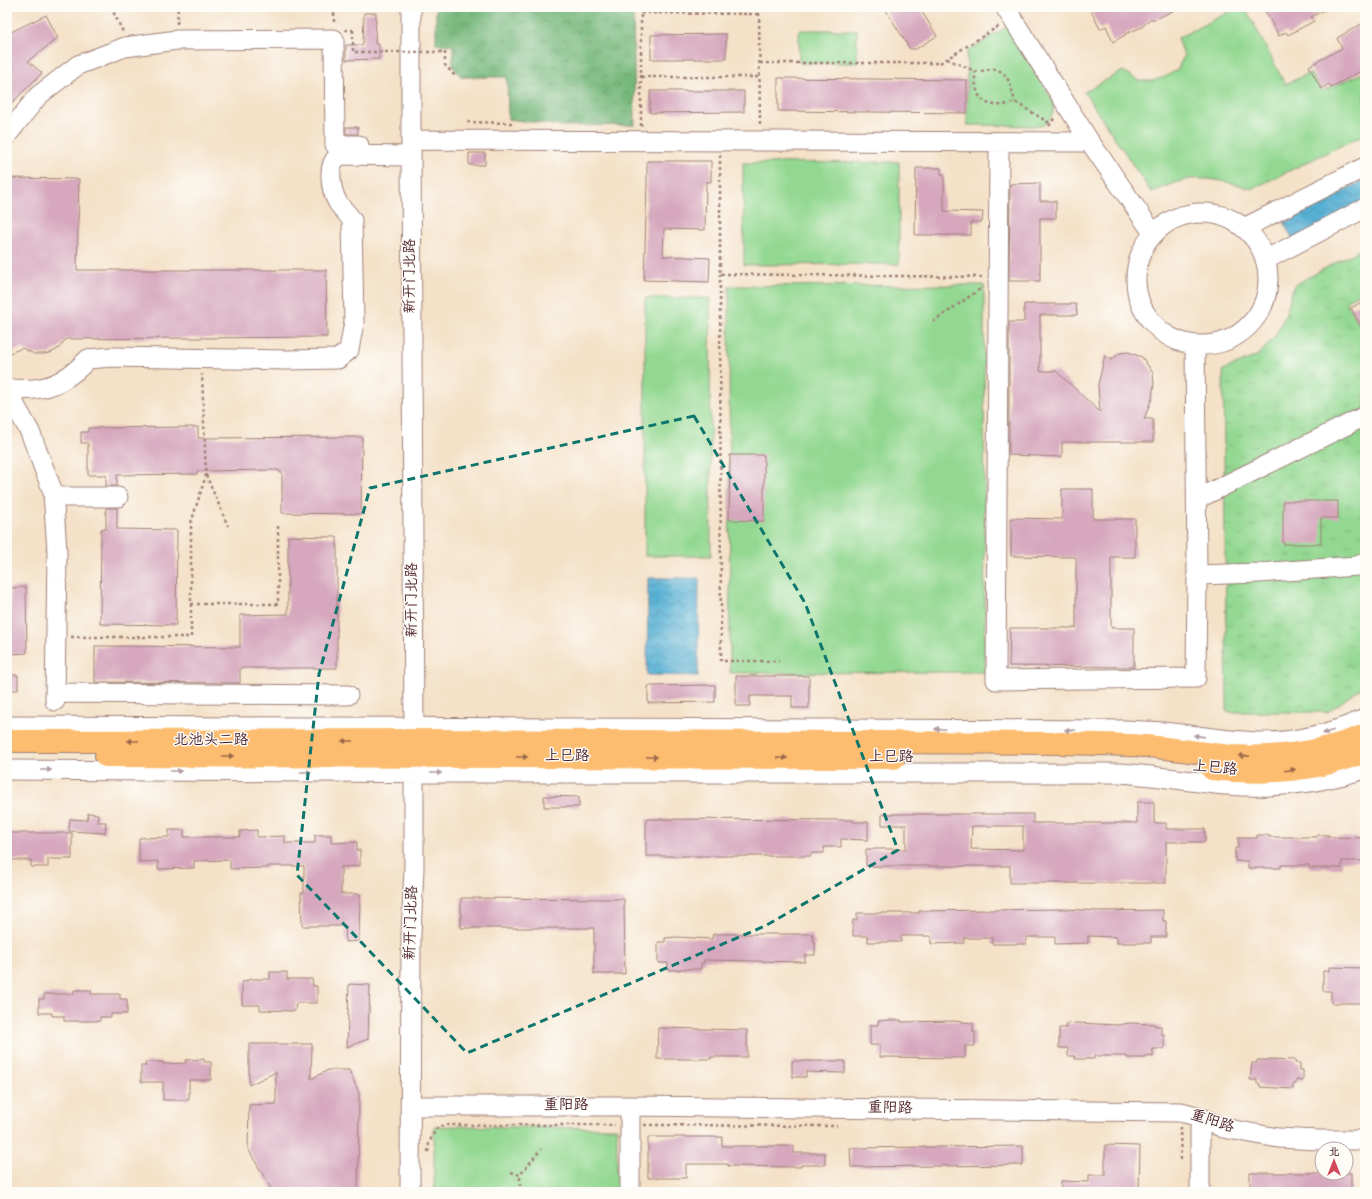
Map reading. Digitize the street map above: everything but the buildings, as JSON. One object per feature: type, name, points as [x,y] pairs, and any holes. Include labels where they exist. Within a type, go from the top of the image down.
[{"type":"main road","name":"上巳路","points":[[414,749],[1113,744],[1147,746],[1234,756],[1262,756],[1295,753],[1338,745],[1365,735]]},
{"type":"main road","name":"北池头二路","points":[[7,741],[414,749]]},
{"type":"main road","name":"上巳路","points":[[414,749],[1110,759],[1135,760],[1250,772],[1281,771],[1306,768],[1332,763],[1365,752]]},
{"type":"main road","name":"北池头二路","points":[[7,756],[414,749]]},
{"type":"street","name":"新开门北路","points":[[410,1192],[411,942],[414,868],[411,7]]},
{"type":"street","points":[[1004,15],[1153,233]]},
{"type":"street","points":[[7,135],[38,96],[78,66],[125,47],[177,40],[334,39],[335,145],[411,147],[720,141],[999,143],[1090,142]]},
{"type":"street","points":[[999,143],[996,680],[1196,678],[1197,499],[1195,345]]},
{"type":"street","points":[[348,695],[55,697],[57,551],[54,497],[30,432],[7,390],[37,389],[57,383],[76,372],[88,359],[111,357],[287,360],[338,359],[350,350],[354,322],[352,220],[338,204],[334,195],[331,180],[334,161],[337,156],[341,155],[411,147]]},
{"type":"street","points":[[1244,228],[1365,167]]},
{"type":"street","points":[[1265,260],[1365,208]]},
{"type":"street","points":[[1208,213],[1227,218],[1244,228],[1257,242],[1265,260],[1268,278],[1266,296],[1259,313],[1247,328],[1232,338],[1214,344],[1195,345],[1175,340],[1157,328],[1144,312],[1138,299],[1136,292],[1135,271],[1141,251],[1153,233],[1169,221],[1188,214],[1208,213]]},
{"type":"street","points":[[1197,499],[1365,416]]},
{"type":"street","points":[[54,497],[118,497]]},
{"type":"street","points":[[1196,575],[1259,573],[1357,566],[1365,563]]},
{"type":"street","points":[[7,770],[414,749],[1126,730],[1162,732],[1223,740],[1259,742],[1293,739],[1322,734],[1352,725],[1365,719]]},
{"type":"street","points":[[7,726],[414,749],[1118,773],[1228,785],[1256,786],[1282,786],[1311,782],[1365,769]]},
{"type":"street","name":"重阳路","points":[[410,1106],[630,1106],[1181,1112],[1200,1117],[1223,1128],[1278,1138],[1365,1140]]},
{"type":"street","points":[[630,1106],[630,1192]]},
{"type":"street","points":[[1200,1117],[1200,1192]]},
{"type":"path","points":[[111,7],[130,46]]},
{"type":"path","points":[[641,7],[641,130]]},
{"type":"path","points":[[759,7],[760,142]]},
{"type":"path","points":[[641,13],[760,14]]},
{"type":"path","points":[[760,63],[940,63],[1004,15]]},
{"type":"path","points":[[353,30],[353,52],[445,52],[445,65],[456,78]]},
{"type":"path","points":[[947,59],[975,71],[982,72],[994,70],[1003,74],[1009,80],[1015,102],[1051,124]]},
{"type":"path","points":[[975,71],[977,90],[983,100],[989,104],[998,106],[1015,102]]},
{"type":"path","points":[[641,77],[760,77]]},
{"type":"path","points":[[490,119],[494,122]]},
{"type":"path","points":[[720,141],[721,661],[779,661]]},
{"type":"path","points":[[720,274],[998,277]]},
{"type":"path","points":[[933,322],[998,277]]},
{"type":"path","points":[[56,637],[191,637],[191,523],[206,475],[201,358]]},
{"type":"path","points":[[206,475],[228,526]]},
{"type":"path","points":[[191,604],[278,604],[278,526]]},
{"type":"path","points":[[428,1152],[429,1144],[436,1129],[444,1125],[837,1126]]},
{"type":"path","points":[[1172,1127],[1180,1127],[1181,1162]]},
{"type":"path","points":[[520,1192],[520,1175],[541,1149]]},
{"type":"path","points":[[511,1172],[520,1175]]},
{"type":"highlighted area","points":[[694,416],[805,603],[898,850],[765,926],[467,1053],[297,875],[319,674],[370,488]]},
{"type":"green space","points":[[436,7],[633,7],[635,125],[562,126],[508,119],[507,77],[462,77],[453,67],[453,45],[436,44]]},
{"type":"green space","points":[[1238,7],[1245,7],[1285,84],[1310,73],[1322,91],[1365,72],[1365,134],[1252,189],[1222,181],[1190,179],[1151,192],[1084,92],[1123,71],[1139,81],[1152,81],[1165,77],[1177,70],[1184,56],[1178,38]]},
{"type":"green space","points":[[1009,25],[1054,103],[1053,114],[1042,126],[967,125],[967,52]]},
{"type":"green space","points":[[799,30],[857,30],[857,63],[799,63]]},
{"type":"green space","points":[[899,162],[899,264],[744,265],[743,163]]},
{"type":"green space","points":[[1365,247],[1365,290],[1346,301],[1365,335],[1365,685],[1328,712],[1227,712],[1223,370],[1259,355],[1275,336],[1285,316],[1294,285]]},
{"type":"green space","points":[[984,285],[985,672],[730,673],[729,286]]},
{"type":"green space","points":[[645,298],[710,298],[711,556],[645,556]]},
{"type":"green space","points":[[434,1126],[617,1128],[617,1192],[434,1192]]},
{"type":"water","points":[[1365,179],[1365,202],[1294,241],[1284,223]]},
{"type":"water","points":[[648,578],[699,578],[698,676],[647,675]]}]
